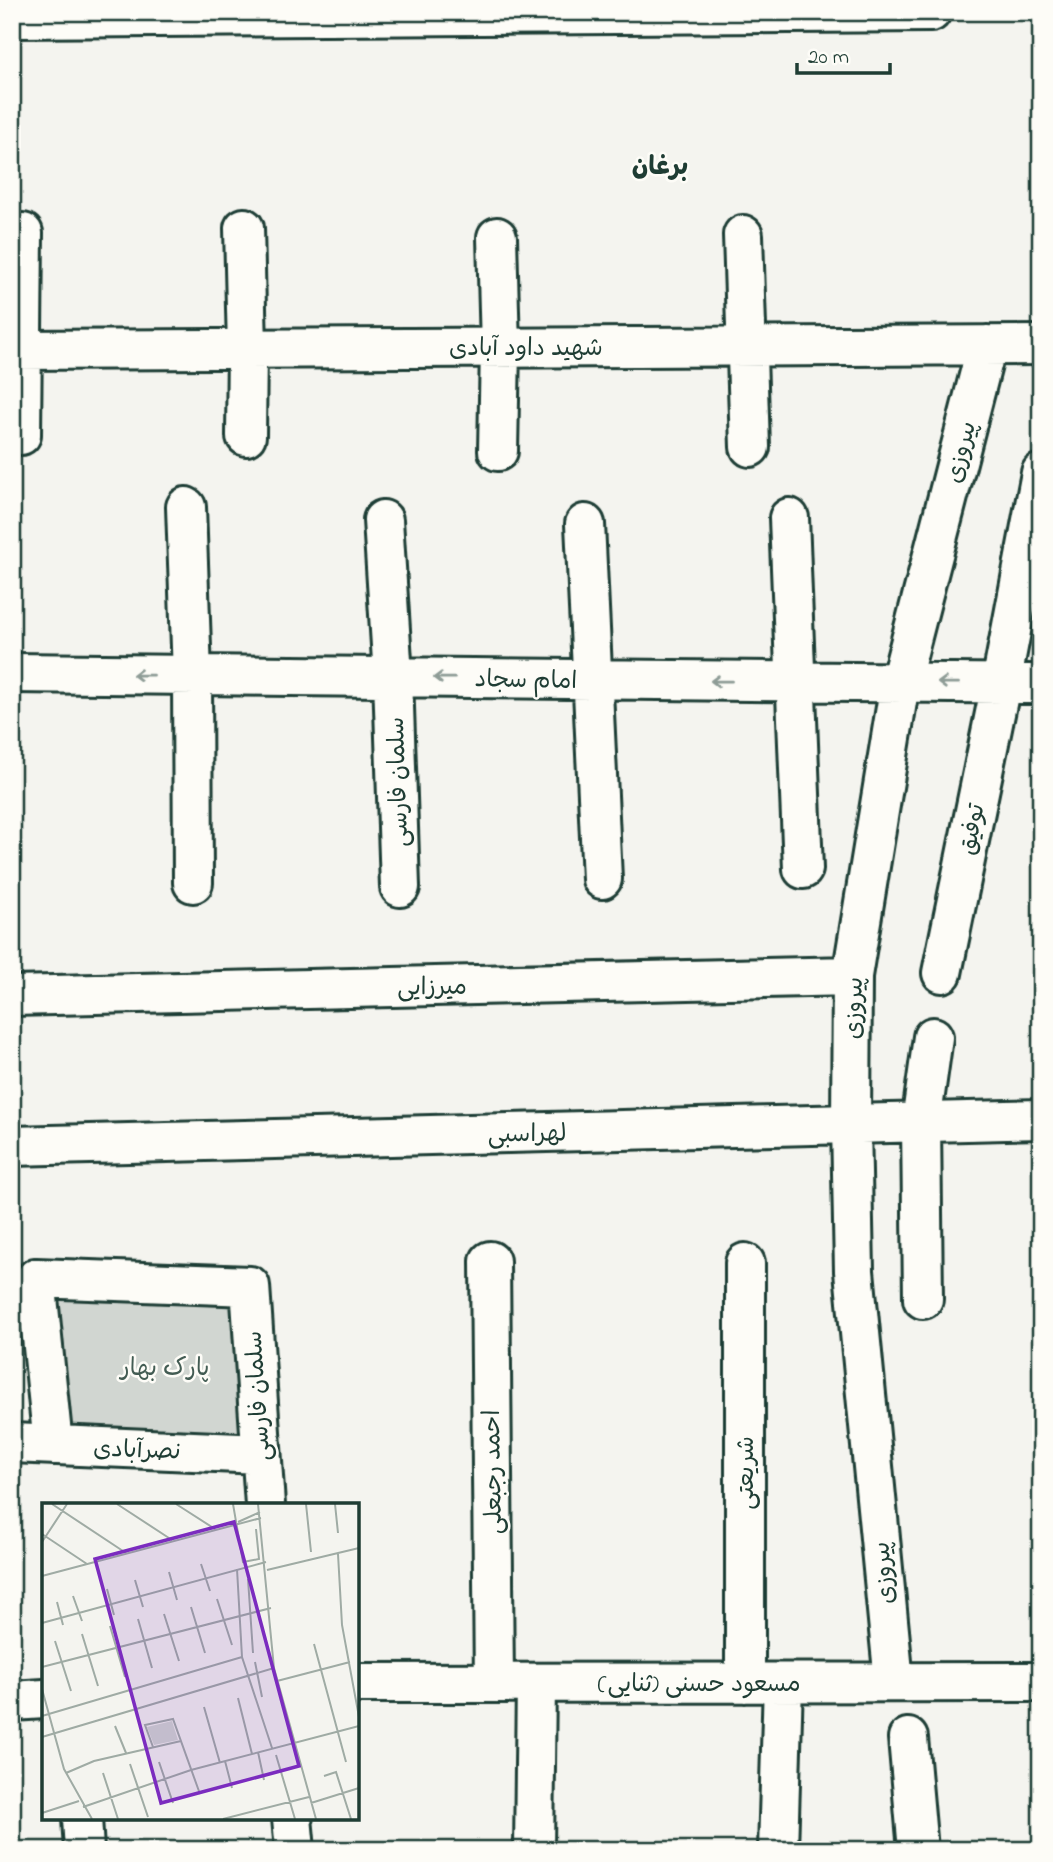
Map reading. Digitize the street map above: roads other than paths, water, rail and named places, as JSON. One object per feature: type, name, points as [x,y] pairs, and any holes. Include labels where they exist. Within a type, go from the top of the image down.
[{"type":"street","points":[[12,18],[227,14],[931,12]]},
{"type":"street","points":[[244,228],[246,436]]},
{"type":"street","points":[[21,435],[17,350],[23,233]]},
{"type":"street","points":[[743,235],[750,447]]},
{"type":"street","points":[[497,237],[500,348],[498,451]]},
{"type":"street","name":"پیروزی","points":[[894,1682],[854,1271],[852,976],[900,683],[987,345]]},
{"type":"street","name":"شهید داود آبادی","points":[[17,350],[1041,345]]},
{"type":"street","name":"توفیق","points":[[942,973],[1041,473]]},
{"type":"street","points":[[186,507],[192,676],[193,883]]},
{"type":"street","points":[[789,518],[803,869]]},
{"type":"street","name":"سلمان فارسی","points":[[383,520],[393,677],[400,887]]},
{"type":"street","points":[[585,524],[602,879]]},
{"type":"street","name":"امام سجاد","points":[[12,673],[1041,684]]},
{"type":"street","name":"میرزایی","points":[[12,996],[852,976]]},
{"type":"street","points":[[923,1299],[921,1123],[933,1037]]},
{"type":"street","name":"لهراسبی","points":[[12,1146],[1041,1119]]},
{"type":"street","name":"احمد رجبعلی","points":[[490,1261],[494,1683]]},
{"type":"street","name":"شریعتی","points":[[745,1263],[745,1683]]},
{"type":"street","name":"سلمان فارسی","points":[[53,1446],[36,1278],[250,1286],[265,1503]]},
{"type":"street","name":"نصرآبادی","points":[[12,1443],[261,1454]]},
{"type":"street","name":"مسعود حسنی (ثنایی)","points":[[359,1683],[1041,1682]]},
{"type":"street","points":[[534,1850],[536,1683]]},
{"type":"street","points":[[778,1850],[783,1683]]},
{"type":"street","points":[[12,1701],[42,1699]]},
{"type":"street","points":[[908,1738],[918,1850]]},
{"type":"street","points":[[82,1820],[84,1850]]},
{"type":"street","points":[[292,1820],[295,1850]]},
{"type":"district","name":"برغان","points":[[660,165]]},
{"type":"park label","name":"پارک‌ بهار","points":[[165,1367]]}]
